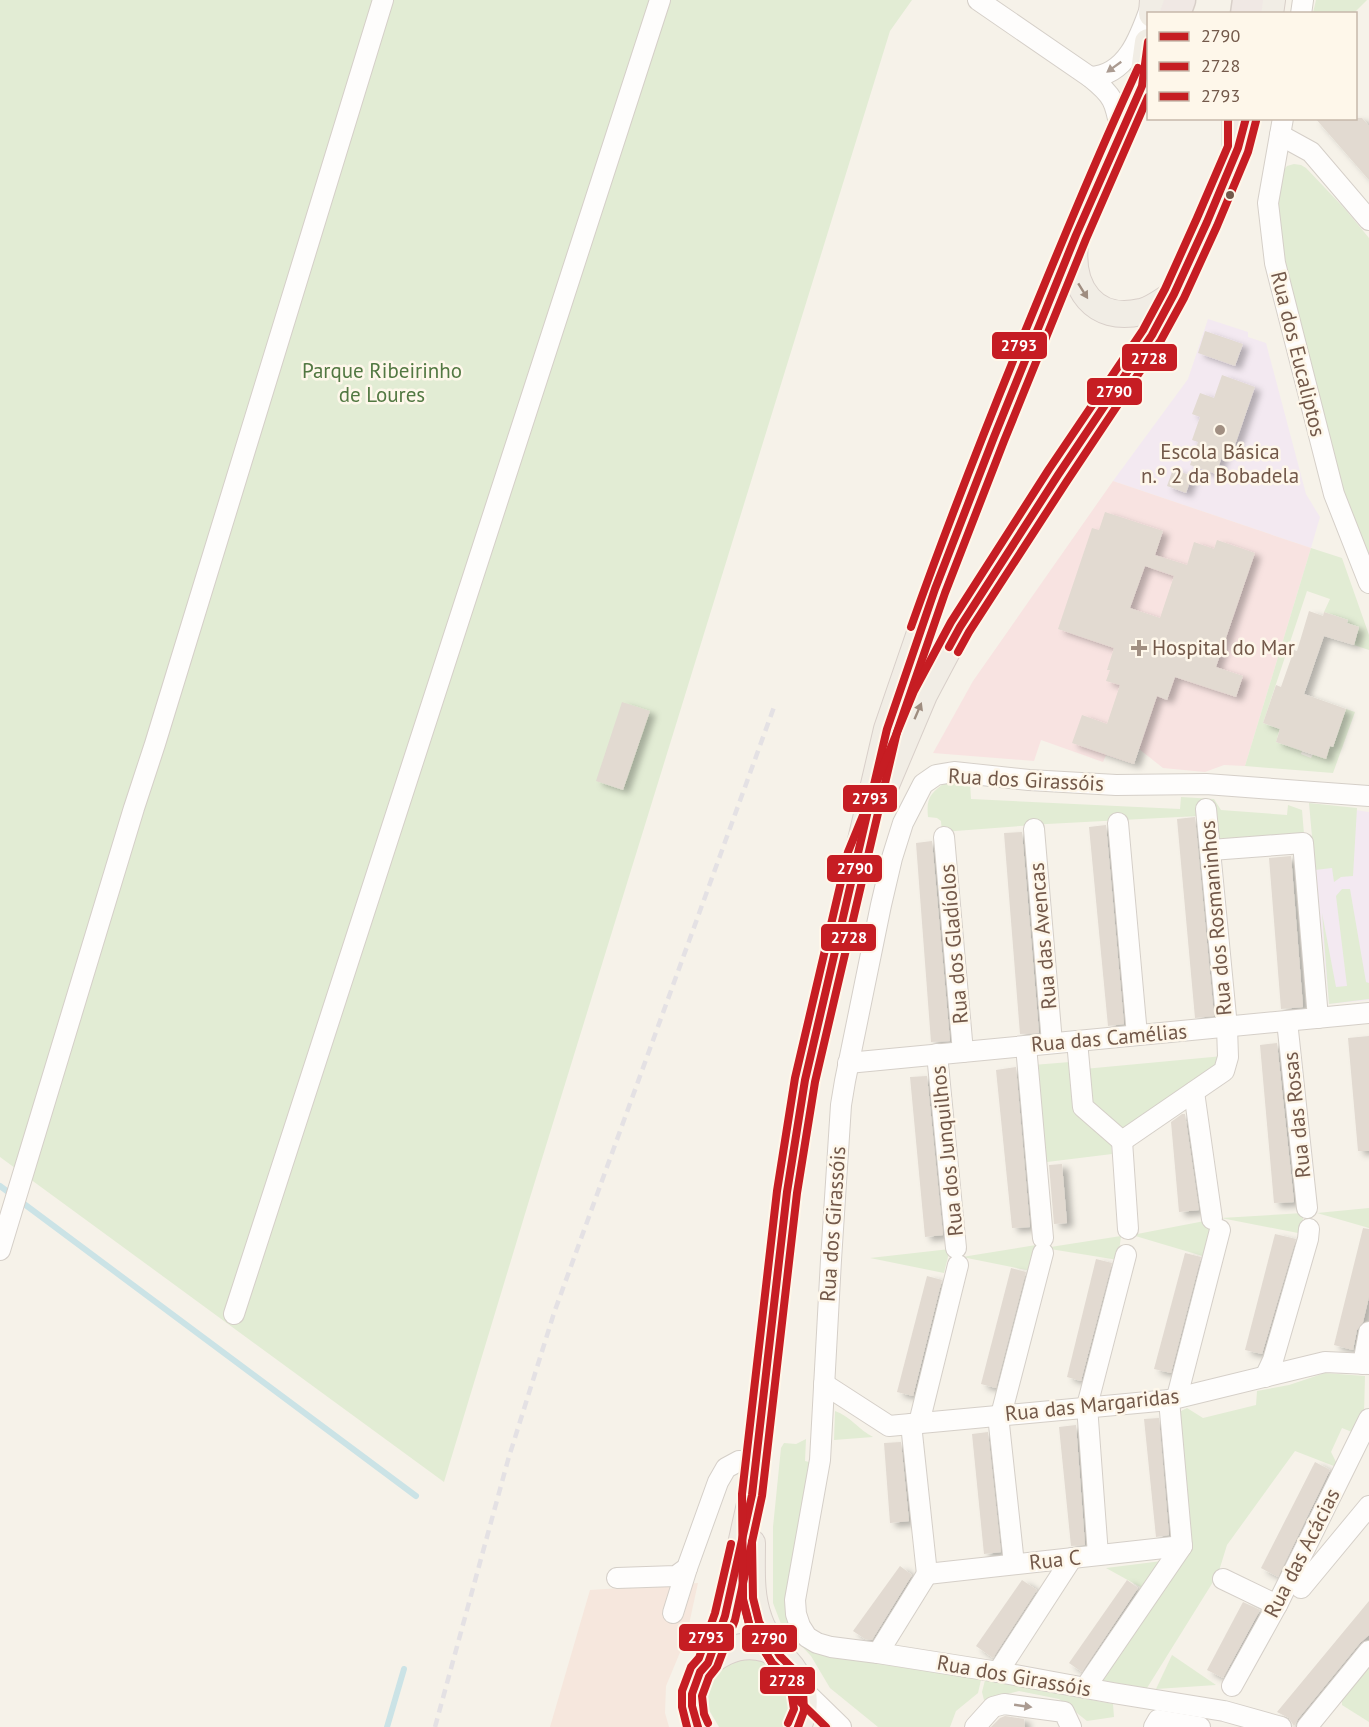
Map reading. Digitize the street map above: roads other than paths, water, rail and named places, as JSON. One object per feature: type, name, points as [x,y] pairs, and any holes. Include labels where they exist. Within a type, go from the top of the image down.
[{"type":"highway","points":[[1238,120],[1238,148]]},
{"type":"main road","points":[[708,1664],[725,1616],[752,1495],[787,1192],[806,1080],[887,729],[935,589],[998,427],[1076,235],[1145,79],[1147,60]]},
{"type":"main road","points":[[862,842],[924,695],[960,627],[1152,335],[1174,294],[1238,148],[1245,120]]},
{"type":"main road","points":[[1076,235],[1073,261],[1078,285],[1092,304],[1117,315],[1143,312],[1174,294]]},
{"type":"main road","points":[[752,1495],[753,1598],[759,1622],[780,1656],[795,1671],[803,1690],[804,1711],[798,1727]]},
{"type":"main road","points":[[698,1727],[692,1706],[692,1694],[700,1672],[717,1656],[738,1647],[750,1646],[780,1656]]},
{"type":"street","points":[[0,1250],[383,0]]},
{"type":"street","points":[[234,1314],[660,0]]},
{"type":"street","points":[[978,0],[1109,92],[1117,108],[1121,133]]},
{"type":"street","points":[[1090,77],[1098,77],[1116,69],[1132,51],[1147,17]]},
{"type":"street","points":[[1282,127],[1311,152],[1369,220]]},
{"type":"street","name":"Rua dos Eucaliptos","points":[[1282,127],[1268,203],[1275,263],[1334,494],[1369,583]]},
{"type":"street","name":"Rua dos Girassóis","points":[[1281,1727],[1224,1711],[998,1672],[831,1647],[817,1643],[807,1636],[796,1614],[795,1600],[820,1460],[841,1105],[881,905],[898,840],[906,815],[918,791],[923,784],[936,775],[954,772],[1029,780],[1116,785],[1206,784],[1369,796]]},
{"type":"street","name":"Rua dos Rosmaninhos","points":[[1194,1092],[1224,1071],[1228,1057],[1206,810]]},
{"type":"street","points":[[1118,823],[1137,1035]]},
{"type":"street","name":"Rua das Avencas","points":[[1034,829],[1052,1043]]},
{"type":"street","name":"Rua dos Gladíolos","points":[[944,837],[963,1052]]},
{"type":"street","points":[[1211,850],[1303,843],[1318,1018]]},
{"type":"street","name":"Rua das Camélias","points":[[848,1063],[1369,1013]]},
{"type":"street","name":"Rua das Rosas","points":[[1287,1021],[1307,1208]]},
{"type":"street","points":[[1077,1041],[1083,1107],[1122,1141],[1128,1229]]},
{"type":"street","points":[[1014,1564],[1000,1415],[1043,1246],[1026,1046]]},
{"type":"street","name":"Rua dos Junquilhos","points":[[927,1574],[915,1423],[957,1256],[937,1054]]},
{"type":"street","points":[[1085,1688],[1182,1546],[1173,1398],[1216,1225],[1194,1092],[1122,1141]]},
{"type":"street","points":[[1265,1377],[1273,1360],[1309,1229]]},
{"type":"street","points":[[1098,1555],[1087,1406],[1126,1255]]},
{"type":"street","points":[[1366,1364],[1369,1332]]},
{"type":"street","name":"Rua das Margaridas","points":[[824,1384],[889,1426],[1173,1398],[1325,1362],[1366,1364]]},
{"type":"street","name":"Rua das Acácias","points":[[1232,1686],[1277,1605],[1369,1419]]},
{"type":"street","points":[[673,1613],[718,1482],[726,1468],[739,1461],[756,1462]]},
{"type":"street","points":[[1301,1588],[1369,1506]]},
{"type":"street","name":"Rua C","points":[[927,1574],[1182,1546]]},
{"type":"street","points":[[998,1672],[1071,1558]]},
{"type":"street","points":[[617,1578],[676,1576],[687,1569]]},
{"type":"street","points":[[878,1653],[927,1574]]},
{"type":"street","points":[[1223,1578],[1277,1605]]},
{"type":"street","points":[[1307,1727],[1369,1651]]},
{"type":"street","points":[[803,1690],[841,1727]]},
{"type":"street","points":[[975,1727],[993,1707],[1004,1704],[1064,1712],[1071,1727]]},
{"type":"street","points":[[1154,1727],[1158,1720],[1200,1727]]},
{"type":"waterway","points":[[0,1186],[416,1496]]},
{"type":"waterway","points":[[387,1727],[404,1669]]},
{"type":"railway","points":[[435,1727],[508,1460],[554,1313],[774,707]]},
{"type":"place","name":"Escola Básica n.º 2 da Bobadela","points":[[1220,430]]},
{"type":"place","name":"Hospital do Mar","points":[[1139,648]]},
{"type":"park label","name":"Parque Ribeirinho de Loures","points":[[382,383]]}]
